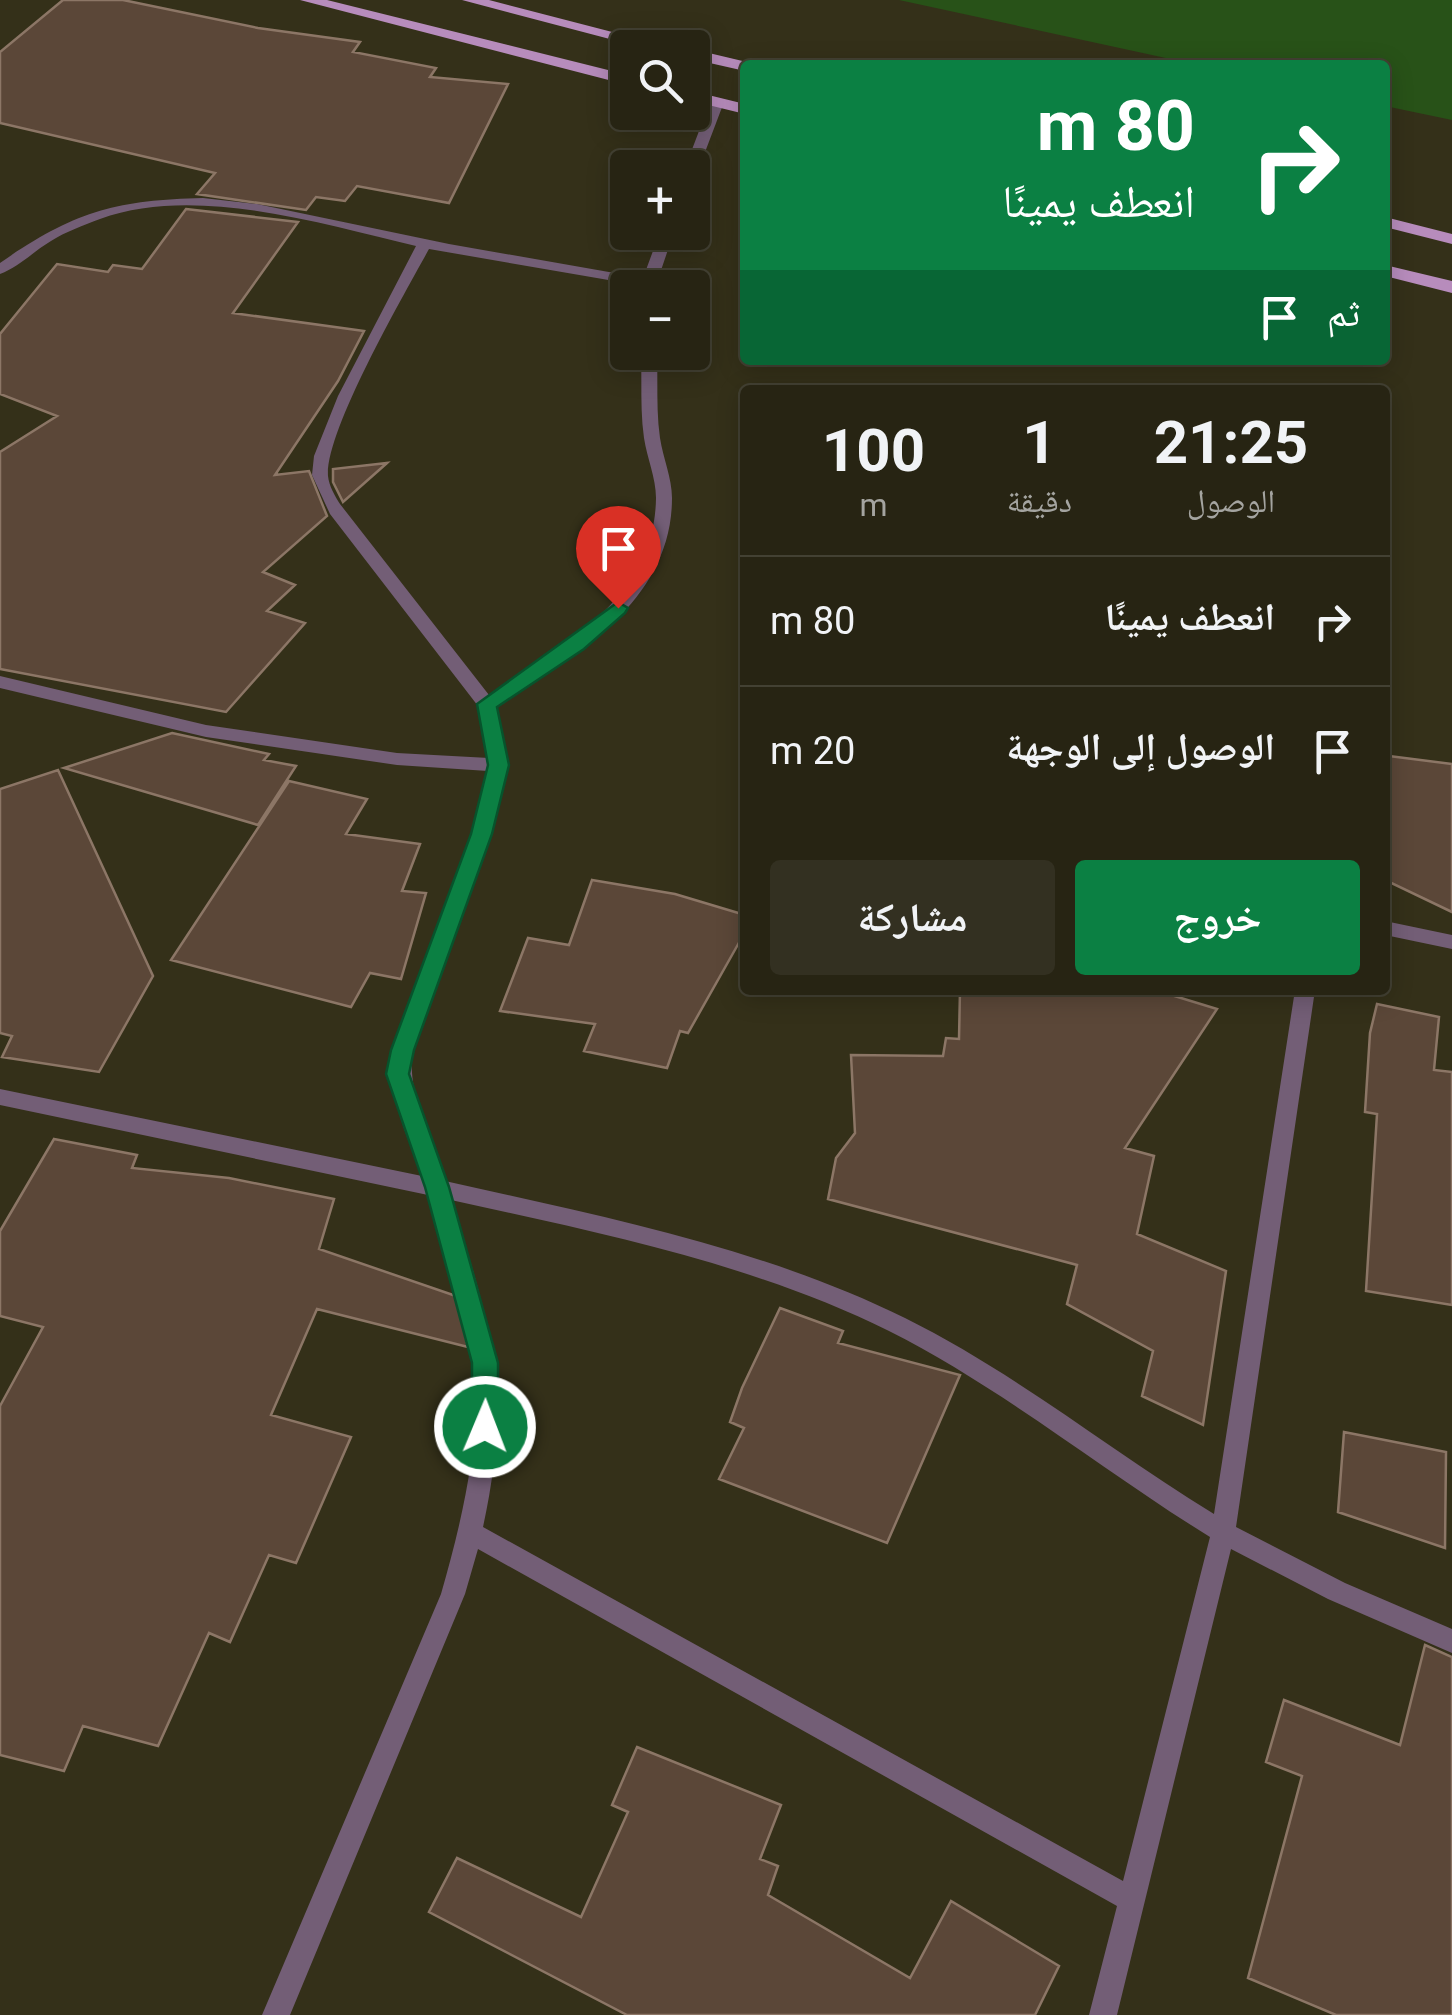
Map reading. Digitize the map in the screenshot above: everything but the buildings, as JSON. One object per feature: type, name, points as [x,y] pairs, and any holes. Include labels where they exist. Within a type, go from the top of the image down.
[{"type":"main road","points":[[308,0],[610,76]]},
{"type":"main road","points":[[470,0],[610,34]]},
{"type":"main road","points":[[710,58],[740,65]]},
{"type":"main road","points":[[710,100],[740,108]]},
{"type":"main road","points":[[1390,223],[1452,239]]},
{"type":"main road","points":[[1390,271],[1452,287]]},
{"type":"street","points":[[699,150],[717,102]]},
{"type":"street","points":[[0,270],[29,245],[65,226],[106,211],[163,201],[258,206],[425,244],[610,278]]},
{"type":"street","points":[[276,2015],[453,1594],[472,1533],[483,1457],[485,1363],[437,1187],[398,1074],[402,1050],[482,834],[499,765],[487,704],[336,510],[320,476],[328,440],[388,308],[425,244]]},
{"type":"street","points":[[487,704],[577,645],[618,608],[648,572],[662,535],[664,496],[652,437],[650,370]]},
{"type":"street","points":[[0,682],[206,731],[397,759],[499,765]]},
{"type":"street","points":[[1390,929],[1452,942]]},
{"type":"street","points":[[1103,2015],[1223,1532],[1305,995]]},
{"type":"street","points":[[0,1096],[437,1187],[715,1254],[850,1302],[910,1330],[1019,1396],[1223,1532],[1320,1583],[1452,1641]]},
{"type":"street","points":[[472,1533],[1132,1900]]},
{"type":"green space","points":[[899,0],[1452,0],[1452,120],[1390,107],[1390,60],[1175,60]]},
{"type":"route","points":[[485,1427],[485,1363],[437,1187],[405,1104],[398,1074],[402,1050],[482,834],[499,765],[487,704],[577,645],[618,608]]}]
